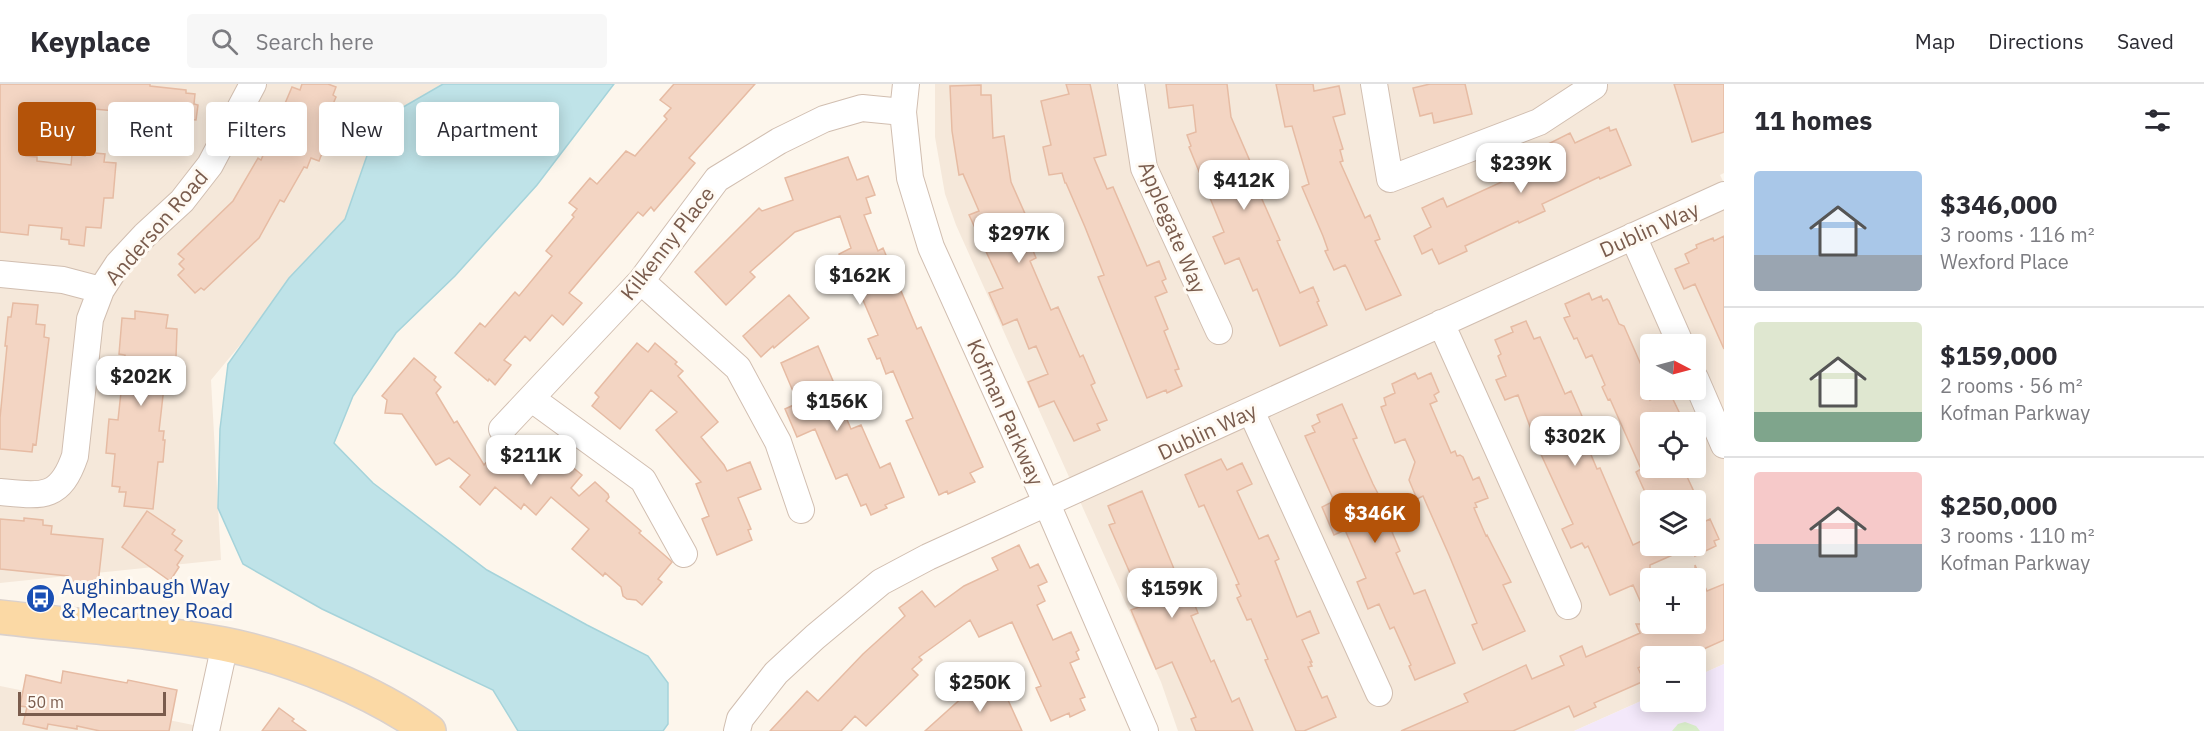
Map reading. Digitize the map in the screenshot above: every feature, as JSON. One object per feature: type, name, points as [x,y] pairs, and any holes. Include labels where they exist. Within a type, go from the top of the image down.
[{"type":"main road","points":[[0,618],[157,634],[225,644],[271,656],[320,674],[380,701],[429,731]]},
{"type":"street","name":"Anderson Road","points":[[0,492],[31,495],[54,491],[68,476],[75,456],[90,319],[101,290],[118,264],[182,201],[210,165],[254,84]]},
{"type":"street","name":"Kofman Parkway","points":[[906,84],[903,112],[910,178],[931,247],[1047,504],[1138,728]]},
{"type":"street","name":"Applegate Way","points":[[1131,84],[1144,168],[1219,331]]},
{"type":"street","points":[[1374,84],[1390,180],[1539,122],[1594,84]]},
{"type":"street","name":"Kilkenny Place","points":[[502,429],[641,281],[717,179],[779,141],[824,119],[862,108],[903,112]]},
{"type":"street","name":"Dublin Way","points":[[737,731],[740,719],[776,673],[881,582],[928,557],[1724,195]]},
{"type":"street","points":[[1633,236],[1676,334]]},
{"type":"street","points":[[0,274],[63,280],[101,290]]},
{"type":"street","points":[[641,281],[738,368],[778,442],[801,510]]},
{"type":"street","points":[[1441,323],[1568,606]]},
{"type":"street","points":[[532,399],[642,480],[684,554]]},
{"type":"street","points":[[1705,400],[1724,445]]},
{"type":"street","points":[[1251,411],[1379,693]]},
{"type":"street","points":[[206,731],[225,644]]},
{"type":"shaded area","points":[[0,84],[457,84],[442,102],[416,102],[416,133],[404,148],[404,102],[319,102],[319,156],[397,156],[211,380],[221,560],[0,583]]},
{"type":"shaded area","points":[[935,84],[1724,84],[1724,173],[1720,175],[1724,183],[1724,664],[1706,672],[1706,646],[1640,646],[1640,701],[1574,731],[1178,731],[1161,682],[956,225],[945,194],[935,137]]},
{"type":"shaded area","points":[[1724,664],[1724,731],[1574,731],[1640,701],[1640,712],[1706,712],[1706,672]]},
{"type":"shaded area","points":[[0,686],[223,731],[0,731]]},
{"type":"green space","points":[[1685,722],[1696,726],[1700,731],[1672,731],[1678,724]]},
{"type":"water","points":[[443,84],[614,84],[537,185],[455,276],[396,333],[353,396],[334,443],[373,483],[487,570],[648,656],[668,683],[668,724],[663,731],[518,731],[493,690],[322,609],[243,564],[218,508],[220,429],[228,364],[289,278],[345,219],[367,156],[404,156],[404,107]]},
{"type":"building","points":[[0,84],[150,84],[150,86],[186,90],[186,93],[195,94],[194,104],[194,102],[108,102],[108,110],[96,109],[96,102],[18,102],[18,156],[37,157],[37,161],[71,165],[72,156],[105,154],[104,162],[116,163],[113,198],[104,198],[101,228],[86,227],[84,246],[69,244],[69,240],[61,239],[62,228],[29,225],[28,235],[0,232]]},
{"type":"building","points":[[302,84],[328,84],[336,87],[333,95],[336,97],[334,102],[319,102],[319,156],[321,156],[319,161],[311,158],[307,168],[304,167],[284,202],[280,200],[259,238],[204,290],[201,288],[195,293],[178,275],[184,269],[179,264],[184,259],[178,254],[233,201],[258,158],[261,160],[263,156],[307,156],[307,102],[286,102],[292,87],[300,90]]},
{"type":"building","points":[[674,84],[755,84],[689,158],[695,163],[654,211],[651,207],[643,216],[638,212],[569,293],[582,303],[563,325],[552,315],[530,341],[525,336],[504,360],[511,365],[495,385],[489,379],[488,381],[455,353],[480,323],[485,327],[515,292],[519,296],[552,256],[546,251],[574,217],[572,215],[577,209],[569,203],[590,178],[597,184],[626,151],[635,156],[667,119],[664,116],[671,108],[660,100]]},
{"type":"building","points":[[1066,84],[1090,84],[1106,155],[1094,158],[1107,189],[1113,187],[1147,266],[1159,261],[1166,279],[1162,281],[1167,292],[1155,297],[1168,329],[1164,331],[1179,369],[1175,370],[1182,386],[1167,393],[1166,390],[1147,398],[1098,277],[1104,275],[1062,173],[1049,175],[1043,147],[1051,145],[1041,101],[1069,94]]},
{"type":"building","points":[[1166,84],[1227,84],[1231,117],[1265,196],[1261,197],[1280,240],[1277,241],[1300,293],[1313,287],[1327,325],[1280,346],[1257,289],[1253,291],[1239,258],[1225,264],[1213,237],[1224,232],[1189,147],[1191,146],[1187,135],[1196,132],[1193,105],[1169,108]]},
{"type":"building","points":[[1276,84],[1313,84],[1314,91],[1339,86],[1345,114],[1333,117],[1343,149],[1340,150],[1343,161],[1340,162],[1365,218],[1370,215],[1380,239],[1375,241],[1401,295],[1366,310],[1345,265],[1334,270],[1325,251],[1328,250],[1323,236],[1302,187],[1309,184],[1292,126],[1285,127]]},
{"type":"building","points":[[1430,84],[1465,84],[1472,114],[1434,123],[1432,113],[1420,116],[1413,88]]},
{"type":"building","points":[[1674,84],[1724,84],[1724,132],[1692,142]]},
{"type":"building","points":[[981,85],[981,95],[991,95],[993,138],[1004,136],[1011,182],[1026,216],[1020,219],[1036,258],[1030,261],[1051,310],[1058,307],[1080,357],[1083,355],[1095,383],[1091,385],[1107,420],[1097,424],[1100,430],[1074,441],[1054,401],[1039,407],[1028,382],[1048,374],[1036,346],[1029,349],[1017,319],[1003,325],[989,293],[1003,288],[969,215],[979,211],[963,174],[959,175],[952,131],[950,86]]},
{"type":"building","points":[[194,104],[198,105],[196,120],[194,120]]},
{"type":"building","points":[[1609,127],[1610,131],[1616,129],[1631,165],[1600,179],[1599,177],[1542,204],[1545,211],[1465,246],[1467,251],[1439,264],[1432,249],[1422,254],[1414,236],[1431,227],[1422,208],[1443,198],[1447,207],[1519,174],[1521,179],[1554,163],[1546,145],[1570,133],[1575,143]]},
{"type":"building","points":[[848,157],[857,180],[868,176],[875,195],[866,198],[871,213],[864,215],[878,251],[883,248],[917,329],[921,327],[983,467],[970,473],[975,482],[948,494],[947,491],[939,495],[906,421],[913,418],[893,371],[886,374],[880,358],[877,359],[868,339],[878,335],[857,286],[853,287],[839,254],[851,248],[840,216],[795,232],[750,272],[755,277],[726,305],[695,272],[759,208],[762,211],[793,200],[785,178]]},
{"type":"building","points":[[1724,236],[1724,349],[1695,284],[1684,289],[1675,269],[1689,263],[1685,254],[1697,248],[1696,245]]},
{"type":"building","points":[[1589,293],[1592,300],[1601,296],[1603,301],[1607,299],[1619,324],[1624,326],[1640,362],[1640,400],[1673,400],[1679,412],[1640,412],[1640,467],[1610,399],[1608,400],[1602,387],[1605,385],[1592,355],[1586,358],[1564,318],[1570,316],[1565,304]]},
{"type":"building","points":[[789,295],[809,318],[761,357],[743,336]]},
{"type":"building","points":[[13,303],[38,305],[36,324],[45,325],[44,337],[49,338],[36,445],[33,444],[32,452],[0,449],[0,418],[7,346],[5,346],[8,317],[11,317]]},
{"type":"building","points":[[135,311],[168,315],[166,328],[177,329],[176,357],[172,359],[170,379],[165,378],[159,431],[164,431],[163,462],[158,462],[153,509],[124,506],[126,492],[119,492],[120,487],[112,486],[115,454],[106,453],[109,419],[118,420],[125,355],[119,354],[122,318],[135,319]]},
{"type":"building","points":[[1526,321],[1534,339],[1540,337],[1565,394],[1571,391],[1585,423],[1579,426],[1633,545],[1640,542],[1640,556],[1670,556],[1650,565],[1650,568],[1640,568],[1640,601],[1633,585],[1610,595],[1588,546],[1585,548],[1582,543],[1571,548],[1562,529],[1573,524],[1539,450],[1518,395],[1505,400],[1496,380],[1506,376],[1498,356],[1501,354],[1495,340],[1513,332],[1511,327]]},
{"type":"building","points":[[637,343],[648,352],[655,343],[677,362],[675,364],[683,371],[678,376],[718,422],[701,437],[727,471],[750,462],[761,489],[738,498],[751,529],[748,530],[752,540],[717,555],[702,519],[709,516],[696,484],[701,482],[656,430],[677,412],[651,390],[620,429],[592,406],[599,397],[595,393]]},
{"type":"building","points":[[818,346],[851,429],[861,425],[880,468],[890,463],[904,497],[885,505],[887,508],[871,515],[866,504],[861,506],[847,474],[836,479],[815,429],[797,437],[785,409],[798,403],[781,363]]},
{"type":"building","points":[[414,358],[436,377],[434,380],[441,387],[436,393],[454,423],[457,421],[484,465],[502,444],[528,463],[530,460],[537,467],[552,450],[582,475],[571,488],[579,496],[595,482],[608,494],[606,501],[672,562],[658,579],[662,582],[642,605],[636,600],[623,596],[621,587],[605,573],[603,576],[572,549],[589,529],[551,497],[536,515],[524,504],[521,509],[495,487],[480,505],[460,487],[470,475],[449,458],[436,465],[402,414],[385,413],[387,400],[382,396]]},
{"type":"building","points":[[1415,373],[1418,379],[1431,373],[1439,392],[1434,395],[1437,401],[1430,404],[1451,453],[1455,451],[1457,456],[1463,457],[1473,480],[1479,477],[1488,498],[1475,503],[1477,507],[1474,508],[1511,582],[1503,585],[1525,631],[1483,650],[1472,625],[1477,623],[1449,555],[1423,496],[1417,499],[1409,480],[1415,462],[1405,439],[1395,443],[1381,407],[1386,405],[1384,398],[1395,393],[1392,384]]},
{"type":"building","points":[[1342,404],[1357,438],[1353,439],[1397,530],[1392,532],[1400,551],[1396,553],[1414,594],[1425,590],[1455,663],[1415,680],[1409,666],[1411,665],[1394,627],[1390,629],[1379,604],[1368,609],[1357,582],[1366,578],[1345,530],[1334,535],[1322,507],[1334,501],[1305,436],[1315,432],[1312,426],[1320,422],[1317,415]]},
{"type":"building","points":[[1221,459],[1227,470],[1242,463],[1252,484],[1237,491],[1259,539],[1268,535],[1279,559],[1275,561],[1297,617],[1310,611],[1319,633],[1302,640],[1312,662],[1310,662],[1312,666],[1308,667],[1322,698],[1327,696],[1336,717],[1304,731],[1296,731],[1265,660],[1268,659],[1251,619],[1247,620],[1237,598],[1241,596],[1236,585],[1239,584],[1204,505],[1199,507],[1185,475]]},
{"type":"building","points":[[1640,470],[1640,478],[1688,478],[1693,490],[1644,490],[1636,472]]},
{"type":"building","points":[[1142,491],[1181,586],[1186,583],[1198,613],[1191,616],[1211,662],[1214,660],[1232,702],[1239,698],[1253,731],[1196,731],[1191,719],[1196,717],[1172,662],[1156,669],[1131,610],[1144,605],[1109,525],[1115,523],[1108,506]]},
{"type":"building","points":[[147,511],[175,530],[172,534],[182,541],[175,550],[183,556],[170,581],[122,547]]},
{"type":"building","points":[[24,518],[43,520],[43,525],[52,526],[51,534],[103,539],[98,584],[67,581],[68,576],[0,569],[0,519],[24,521]]},
{"type":"building","points":[[1710,519],[1719,539],[1714,541],[1716,546],[1706,551],[1706,521]]},
{"type":"building","points":[[1019,545],[1030,568],[1038,564],[1047,582],[1038,586],[1045,601],[1037,605],[1053,640],[1071,632],[1079,650],[1076,652],[1079,659],[1070,663],[1085,697],[1080,699],[1085,710],[1070,717],[1069,713],[1051,721],[1036,688],[1041,686],[1012,622],[979,637],[970,620],[919,657],[922,660],[912,669],[918,675],[866,726],[855,716],[841,731],[770,731],[807,691],[818,701],[863,654],[905,616],[899,608],[922,591],[935,607],[964,586],[998,570],[992,558]]},
{"type":"building","points":[[1724,584],[1724,640],[1706,648],[1706,646],[1640,646],[1640,667],[1638,668],[1640,683],[1594,703],[1596,707],[1574,717],[1569,706],[1513,731],[1401,731],[1468,702],[1464,694],[1526,665],[1532,679],[1564,665],[1560,656],[1582,646],[1586,657],[1640,633],[1706,634],[1706,589],[1707,591]]},
{"type":"building","points":[[63,671],[127,683],[128,680],[177,690],[169,731],[100,731],[77,726],[77,729],[48,724],[47,729],[23,724],[27,707],[20,706],[26,675],[61,683]]},
{"type":"building","points":[[999,680],[1022,731],[925,731],[964,696]]},
{"type":"building","points":[[279,708],[294,719],[292,721],[306,731],[262,731]]},
{"type":"place","name":"Aughinbaugh Way & Mecartney Road","points":[[40,598]]}]
